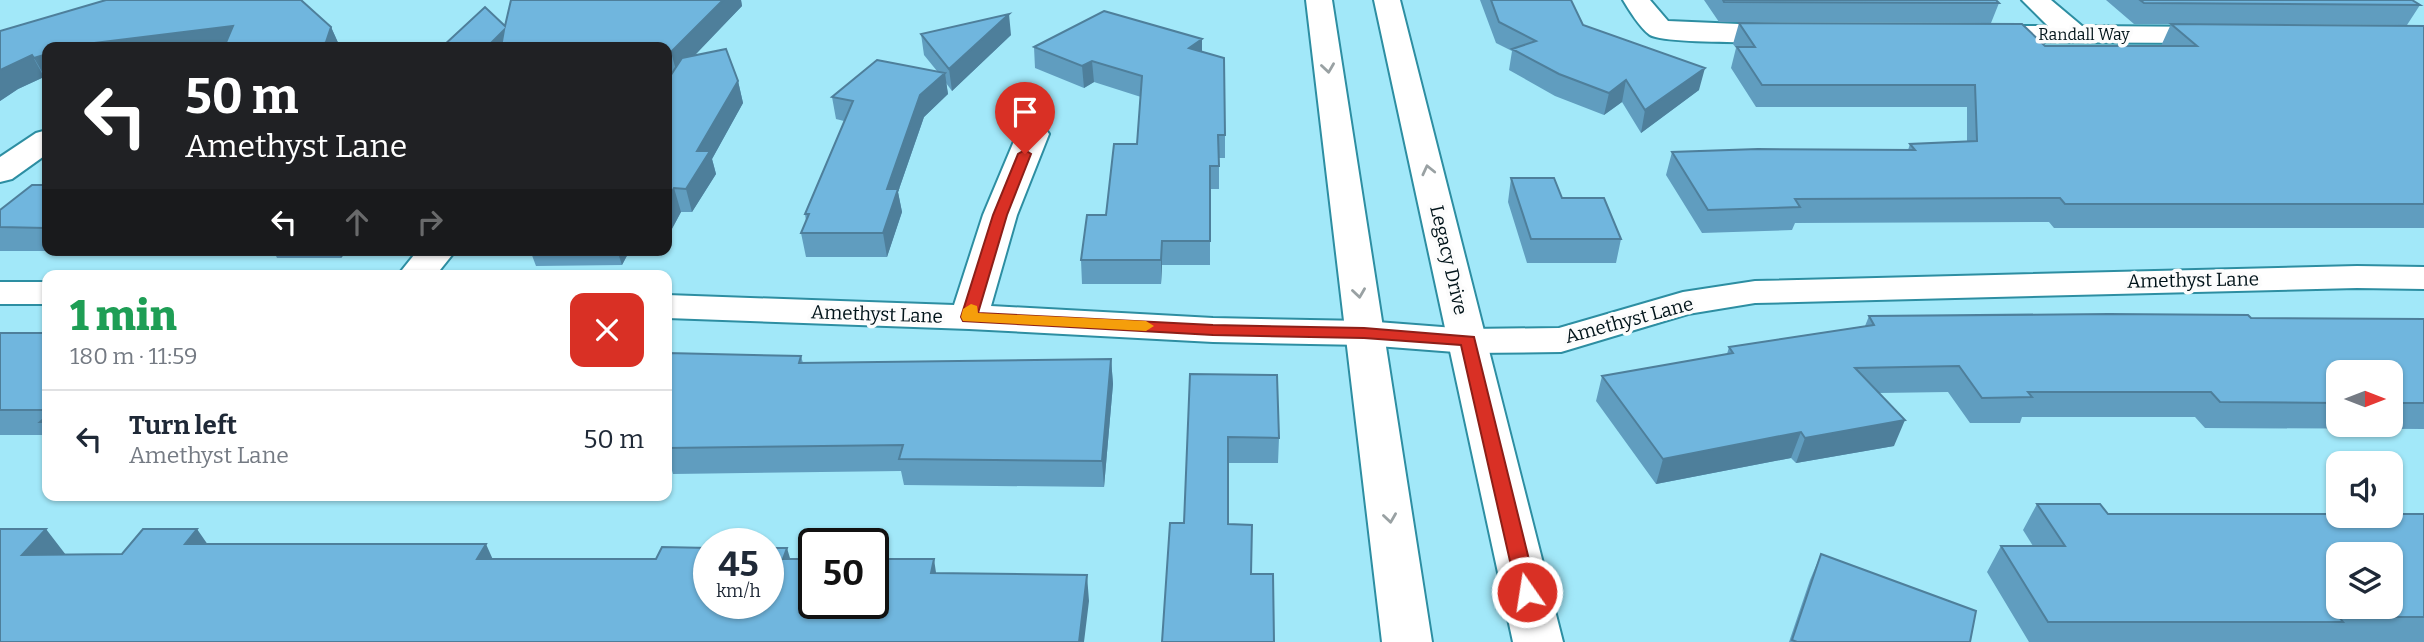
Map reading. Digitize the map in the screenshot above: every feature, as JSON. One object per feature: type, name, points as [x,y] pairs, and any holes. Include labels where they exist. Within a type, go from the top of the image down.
[{"type":"street","points":[[1319,0],[1407,642]]},
{"type":"street","name":"Legacy Drive","points":[[1387,0],[1538,642]]},
{"type":"street","points":[[1636,0],[1660,29],[1708,33],[1812,34]]},
{"type":"street","points":[[2035,0],[2074,34]]},
{"type":"street","name":"Randall Way","points":[[1962,34],[2240,35]]},
{"type":"street","points":[[969,317],[1000,215],[1033,134]]},
{"type":"street","points":[[0,172],[42,143]]},
{"type":"street","points":[[420,270],[433,256]]},
{"type":"street","name":"Amethyst Lane","points":[[672,307],[969,317],[1213,330],[1364,333],[1468,341],[1561,340],[1683,303],[1755,292],[2344,277],[2424,278]]},
{"type":"street","points":[[0,293],[42,293]]},
{"type":"building","points":[[106,0],[301,0],[331,27],[326,42],[226,42],[233,26],[102,42],[42,42],[42,56],[34,58],[32,55],[0,70],[0,31]]},
{"type":"building","points":[[511,0],[723,0],[672,51],[672,42],[502,42],[504,30],[492,42],[447,42],[485,7],[505,26]]},
{"type":"building","points":[[1491,0],[1571,0],[1583,25],[1705,68],[1645,110],[1626,80],[1609,93],[1559,74],[1512,49],[1536,41],[1499,22]]},
{"type":"building","points":[[1723,0],[1996,0],[1999,3],[1724,2]]},
{"type":"building","points":[[2140,0],[2412,0],[2420,5],[2144,3]]},
{"type":"building","points":[[1104,11],[1202,39],[1189,48],[1224,58],[1225,135],[1218,135],[1219,166],[1210,166],[1210,241],[1162,241],[1161,260],[1081,260],[1087,215],[1106,215],[1114,144],[1137,144],[1142,76],[1092,61],[1082,66],[1034,47]]},
{"type":"building","points":[[1009,14],[949,69],[921,34]]},
{"type":"building","points":[[1739,23],[2022,24],[2045,46],[2197,46],[2171,24],[2424,26],[2424,204],[2065,204],[2060,198],[1795,199],[1800,207],[1708,210],[1672,152],[1758,149],[1915,150],[1910,144],[1977,141],[1975,85],[1762,85],[1737,47],[1755,47]]},
{"type":"building","points":[[726,49],[738,81],[697,151],[710,151],[686,189],[674,188],[672,192],[672,73],[682,58]]},
{"type":"building","points":[[877,60],[945,73],[920,95],[887,189],[898,189],[883,233],[801,233],[809,214],[805,214],[853,101],[832,97]]},
{"type":"building","points":[[1511,178],[1554,178],[1562,198],[1604,198],[1621,239],[1531,239]]},
{"type":"building","points":[[32,185],[42,185],[42,228],[0,227],[0,210]]},
{"type":"building","points":[[2109,314],[2424,319],[2424,403],[2403,403],[2403,360],[2326,360],[2326,403],[2220,402],[2211,392],[2028,392],[2032,397],[1982,398],[1959,366],[1855,368],[1905,420],[1805,438],[1801,432],[1663,459],[1602,376],[1733,353],[1729,347],[1874,325],[1869,316]]},
{"type":"building","points":[[0,333],[42,333],[42,410],[0,410]]},
{"type":"building","points":[[672,353],[801,356],[799,363],[1111,359],[1102,461],[899,459],[903,445],[672,448]]},
{"type":"building","points":[[1190,374],[1277,375],[1279,438],[1228,437],[1228,524],[1252,525],[1251,574],[1273,574],[1274,642],[1162,642],[1170,523],[1184,523]]},
{"type":"building","points":[[2037,504],[2100,504],[2108,514],[2326,514],[2326,528],[2403,528],[2403,514],[2424,514],[2424,617],[2403,617],[2403,542],[2326,542],[2326,619],[2341,619],[2343,622],[2048,622],[2001,546],[2065,546]]},
{"type":"building","points":[[0,529],[46,529],[22,555],[122,554],[143,529],[197,529],[185,544],[486,544],[477,559],[656,559],[662,547],[693,548],[693,619],[784,619],[784,559],[798,559],[798,619],[889,619],[889,559],[934,559],[931,573],[1087,575],[1079,642],[0,642]]},
{"type":"building","points":[[1821,554],[1976,611],[1970,642],[1792,640]]},
{"type":"slow traffic","points":[[971,309],[969,317],[1146,326]]},
{"type":"route","points":[[1025,154],[1000,215],[969,317],[1213,330],[1364,333],[1468,341],[1527,592]]}]
